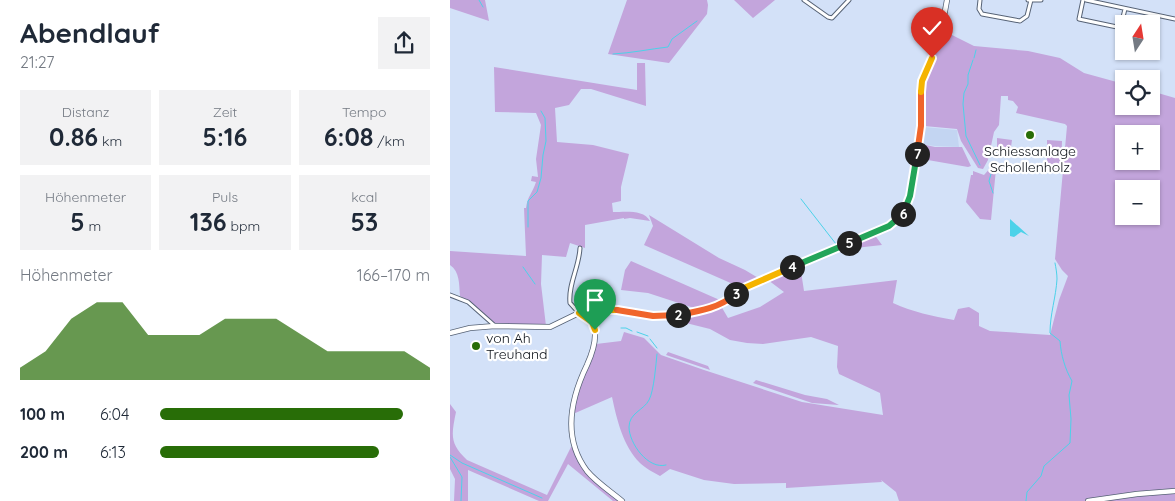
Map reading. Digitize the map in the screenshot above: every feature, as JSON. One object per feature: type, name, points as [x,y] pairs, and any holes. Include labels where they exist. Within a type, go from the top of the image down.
[{"type":"street","points":[[804,0],[832,18],[849,0]]},
{"type":"street","points":[[450,333],[470,328],[495,326],[546,328],[556,326],[585,310],[614,309],[653,316],[669,316],[713,308],[722,304],[744,288],[895,222],[907,207],[921,126],[922,81],[941,33],[947,0]]},
{"type":"street","points":[[980,0],[979,8],[982,14],[1020,21],[1027,16],[1029,0],[1041,0]]},
{"type":"street","points":[[1125,9],[1121,25],[1117,27],[1079,19],[1084,0],[1175,19]]},
{"type":"street","points":[[580,248],[579,260],[569,292],[570,303],[593,324],[594,334],[590,357],[572,402],[572,432],[576,449],[586,470],[622,501]]},
{"type":"street","points":[[450,295],[468,302],[495,326]]},
{"type":"street","points":[[1088,501],[1175,491]]},
{"type":"shaded area","points":[[450,0],[485,0],[489,21],[450,8]]},
{"type":"shaded area","points":[[627,0],[707,0],[707,14],[669,63],[608,54]]},
{"type":"shaded area","points":[[734,0],[775,0],[753,18]]},
{"type":"shaded area","points":[[944,31],[974,46],[1028,51],[1060,58],[1084,73],[1115,82],[1115,115],[1160,115],[1160,94],[1175,98],[1175,501],[899,501],[896,492],[881,480],[882,482],[786,488],[786,483],[734,484],[704,480],[670,469],[660,476],[642,465],[629,449],[619,424],[612,397],[573,414],[574,402],[596,344],[621,341],[624,332],[644,338],[661,355],[802,402],[883,415],[880,393],[839,374],[837,367],[838,346],[811,337],[763,344],[747,343],[730,340],[710,329],[670,319],[671,317],[721,306],[728,318],[760,307],[784,292],[768,280],[800,265],[804,291],[897,280],[893,303],[908,309],[954,320],[958,309],[969,307],[979,313],[979,326],[990,331],[1050,335],[1059,300],[1068,276],[1055,259],[1067,126],[1016,113],[1018,107],[1013,101],[1008,100],[1008,96],[1001,96],[999,125],[994,132],[988,160],[983,169],[978,168],[961,141],[957,129],[924,126],[926,75]]},
{"type":"shaded area","points":[[637,63],[645,63],[646,106],[591,89],[581,89],[569,105],[555,108],[557,142],[593,145],[629,154],[621,187],[621,201],[612,203],[613,212],[639,213],[650,221],[624,218],[585,225],[585,248],[570,243],[566,257],[542,255],[541,284],[546,326],[496,325],[470,302],[460,296],[456,271],[450,265],[450,251],[526,256],[524,208],[526,208],[536,182],[531,181],[532,176],[538,177],[536,159],[541,125],[536,113],[495,112],[494,67],[637,90]]},
{"type":"shaded area","points":[[924,127],[957,130],[959,147],[921,144]]},
{"type":"shaded area","points":[[997,138],[1012,140],[1010,154],[997,153]]},
{"type":"shaded area","points":[[1047,140],[1062,141],[1061,171],[1047,170]]},
{"type":"shaded area","points":[[921,144],[935,147],[962,147],[971,166],[922,159],[920,155]]},
{"type":"shaded area","points":[[991,167],[996,169],[991,220],[980,219],[966,202],[971,175],[973,175],[973,171],[984,175]]},
{"type":"shaded area","points":[[649,215],[719,258],[760,279],[742,288],[644,245],[653,226]]},
{"type":"shaded area","points":[[874,234],[882,245],[837,250]]},
{"type":"shaded area","points":[[631,261],[722,301],[712,306],[694,310],[694,308],[648,293],[621,290],[625,270]]},
{"type":"shaded area","points":[[668,352],[708,366],[710,370],[666,355]]},
{"type":"shaded area","points":[[756,380],[805,395],[827,399],[839,405],[812,403],[753,383]]},
{"type":"shaded area","points":[[450,404],[456,412],[453,439],[457,449],[467,460],[547,495],[571,447],[574,446],[579,462],[619,501],[613,501],[568,464],[548,501],[539,501],[468,470],[468,501],[454,501],[455,479],[450,469]]},
{"type":"water","points":[[1010,219],[1029,236],[1021,232],[1014,237],[1010,236]]},
{"type":"waterway","points":[[479,0],[483,7]]},
{"type":"waterway","points":[[613,54],[668,47],[672,39],[697,21]]},
{"type":"waterway","points":[[974,58],[976,50]]},
{"type":"waterway","points":[[973,60],[968,75],[968,84],[964,93],[963,104],[966,136],[980,165]]},
{"type":"waterway","points":[[528,227],[528,201],[537,192],[541,178],[546,141],[545,118],[541,111]]},
{"type":"waterway","points":[[991,174],[989,181],[993,193]]},
{"type":"waterway","points":[[801,199],[836,244]]},
{"type":"waterway","points":[[1026,501],[1027,492],[1041,476],[1044,466],[1070,443],[1069,395],[1072,381],[1067,372],[1060,341],[1050,333],[1057,279],[1055,263]]},
{"type":"waterway","points":[[523,267],[535,284]]},
{"type":"waterway","points":[[621,328],[632,331]]},
{"type":"waterway","points":[[637,332],[648,336]]},
{"type":"waterway","points":[[650,339],[657,348]]},
{"type":"waterway","points":[[657,354],[651,396],[647,403],[631,418],[629,427],[632,440],[641,454],[653,463],[666,465]]},
{"type":"waterway","points":[[450,455],[462,463],[542,498]]},
{"type":"waterway","points":[[450,457],[462,477],[461,501]]},
{"type":"place","name":"Schiessanlage Schollenholz","points":[[1030,135]]},
{"type":"place","name":"von Ah Treuhand","points":[[476,346]]},
{"type":"route","points":[[595,330],[592,322],[579,313],[585,310],[614,309],[653,316],[669,316],[713,308],[730,299],[744,288],[895,222],[907,207],[910,196],[921,126],[922,81],[932,58]]}]
